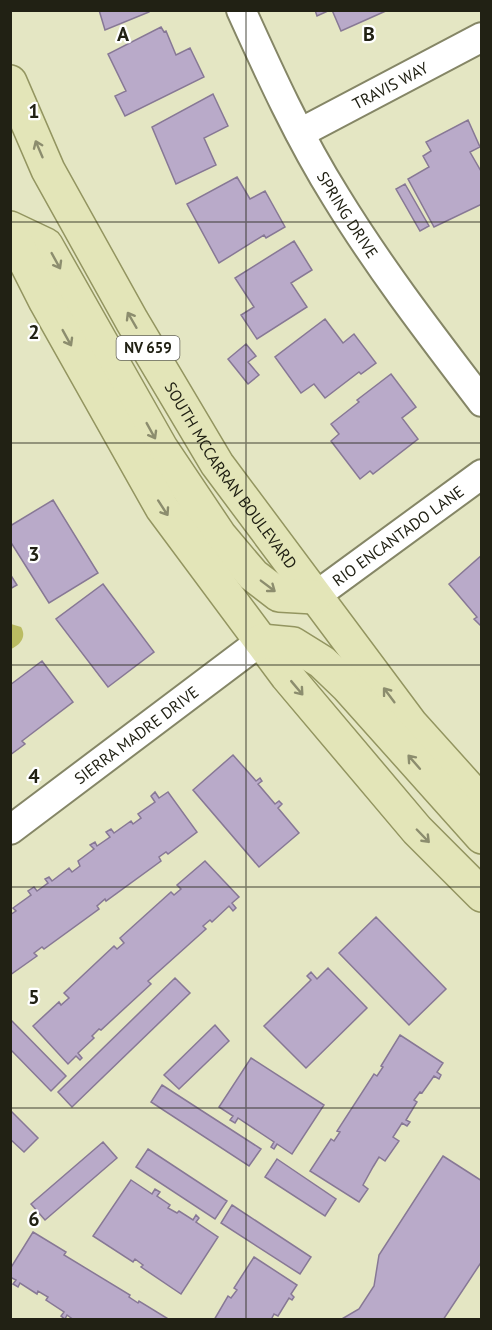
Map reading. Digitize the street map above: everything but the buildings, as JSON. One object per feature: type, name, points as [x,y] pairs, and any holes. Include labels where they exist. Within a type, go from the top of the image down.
[{"type":"main road","name":"SOUTH MCCARRAN BOULEVARD","points":[[10,82],[48,170],[132,321],[217,464],[411,724],[482,803]]},
{"type":"main road","points":[[10,229],[46,245],[161,448],[220,536],[253,575],[279,595],[314,597]]},
{"type":"main road","points":[[10,229],[46,302],[162,508],[287,676],[417,831],[482,895]]},
{"type":"main road","points":[[261,641],[293,644],[322,662],[347,686],[482,837]]},
{"type":"street","name":"SPRING DRIVE","points":[[241,10],[300,133],[335,196],[387,276],[482,402]]},
{"type":"street","name":"TRAVIS WAY","points":[[300,133],[482,37]]},
{"type":"street","name":"RIO ENCANTADO LANE","points":[[314,597],[482,474]]},
{"type":"street","name":"SIERRA MADRE DRIVE","points":[[10,830],[261,641]]},
{"type":"shaded area","points":[[11,624],[21,627],[23,637],[20,643],[11,649]]}]
